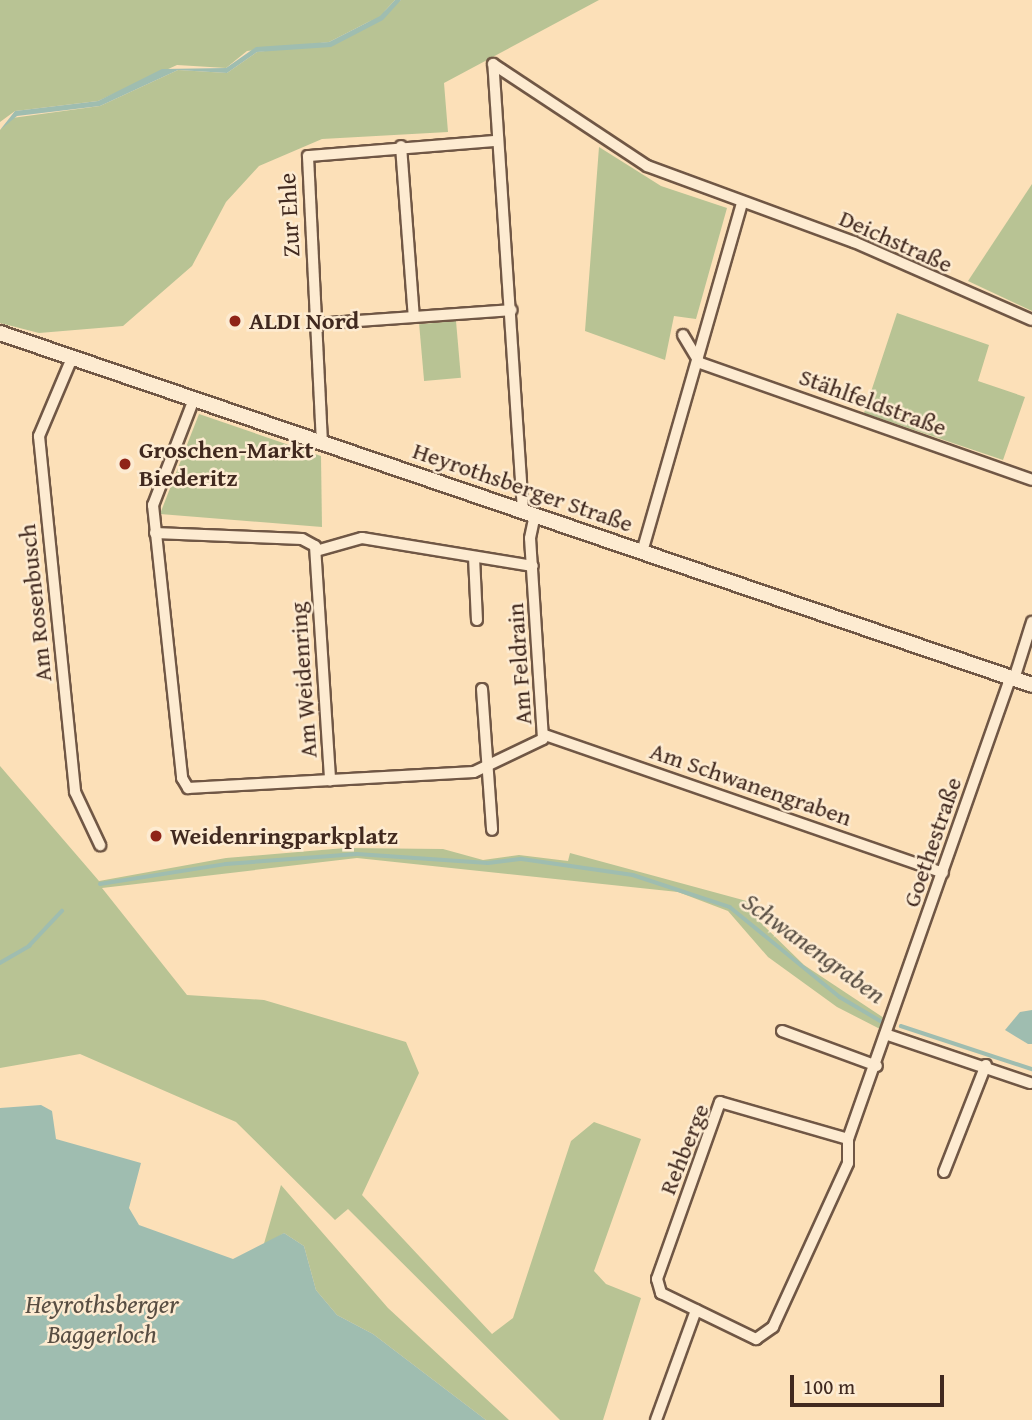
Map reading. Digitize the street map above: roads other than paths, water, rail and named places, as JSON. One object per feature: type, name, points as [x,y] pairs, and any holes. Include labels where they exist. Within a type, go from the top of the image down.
[{"type":"street","name":"Deichstraße","points":[[495,141],[493,64],[628,157],[742,204],[854,242],[1032,320]]},
{"type":"street","name":"Zur Ehle","points":[[322,443],[308,156],[401,146],[495,141]]},
{"type":"street","points":[[495,141],[529,513]]},
{"type":"street","points":[[401,146],[414,317]]},
{"type":"street","points":[[642,552],[700,363],[742,204]]},
{"type":"street","points":[[317,324],[510,310]]},
{"type":"street","name":"Heyrothsberger Straße","points":[[0,333],[1032,685]]},
{"type":"street","points":[[682,335],[700,363]]},
{"type":"street","name":"Am Rosenbusch","points":[[72,358],[39,436],[75,792],[100,845]]},
{"type":"street","name":"Stählfeldstraße","points":[[700,363],[1032,480]]},
{"type":"street","name":"Am Weidenring","points":[[194,399],[155,495],[155,533],[185,785],[330,781],[316,551]]},
{"type":"street","name":"Am Feldrain","points":[[330,781],[488,767],[545,736],[529,513]]},
{"type":"street","points":[[155,533],[304,539],[316,551]]},
{"type":"street","name":"Am Feldrain","points":[[316,551],[362,538],[533,566]]},
{"type":"street","name":"Am Feldrain","points":[[474,557],[477,620]]},
{"type":"street","name":"Goethestraße","points":[[893,1021],[1032,622]]},
{"type":"street","name":"Am Feldrain","points":[[482,689],[492,830]]},
{"type":"street","name":"Am Schwanengraben","points":[[545,736],[943,873]]},
{"type":"street","name":"Rehberge","points":[[848,1139],[720,1102],[657,1279],[661,1293],[756,1339],[768,1335],[848,1163],[848,1139],[893,1021]]},
{"type":"street","points":[[782,1031],[877,1066]]},
{"type":"street","points":[[888,1035],[986,1065],[1030,1083]]},
{"type":"street","points":[[944,1172],[986,1065]]},
{"type":"street","points":[[656,1420],[696,1310]]},
{"type":"water","points":[[395,0],[401,0],[383,20],[331,47],[257,52],[227,73],[178,70],[100,106],[17,116],[0,130],[15,111],[98,101],[162,69],[226,68],[256,47],[329,42],[380,16]]},
{"type":"water","points":[[1032,1010],[1032,1044],[1028,1044],[1005,1030],[1020,1012]]},
{"type":"water","name":"Heyrothsberger Baggerloch","points":[[41,1105],[52,1111],[56,1139],[141,1163],[129,1208],[139,1225],[233,1259],[284,1233],[304,1246],[316,1290],[337,1315],[373,1334],[486,1420],[0,1420],[0,1108]]},
{"type":"waterway","name":"Schwanengraben","points":[[100,884],[226,864],[357,854],[488,863],[522,859],[633,875],[730,907],[840,997],[884,1023]]},
{"type":"waterway","name":"Schwanengraben","points":[[0,963],[29,946],[62,911]]},
{"type":"waterway","name":"Schwanengraben","points":[[901,1026],[1032,1069]]},
{"type":"place","name":"ALDI Nord","points":[[235,321]]},
{"type":"place","name":"Groschen-Markt Biederitz","points":[[125,464]]},
{"type":"place","name":"Weidenringparkplatz","points":[[156,836]]}]
